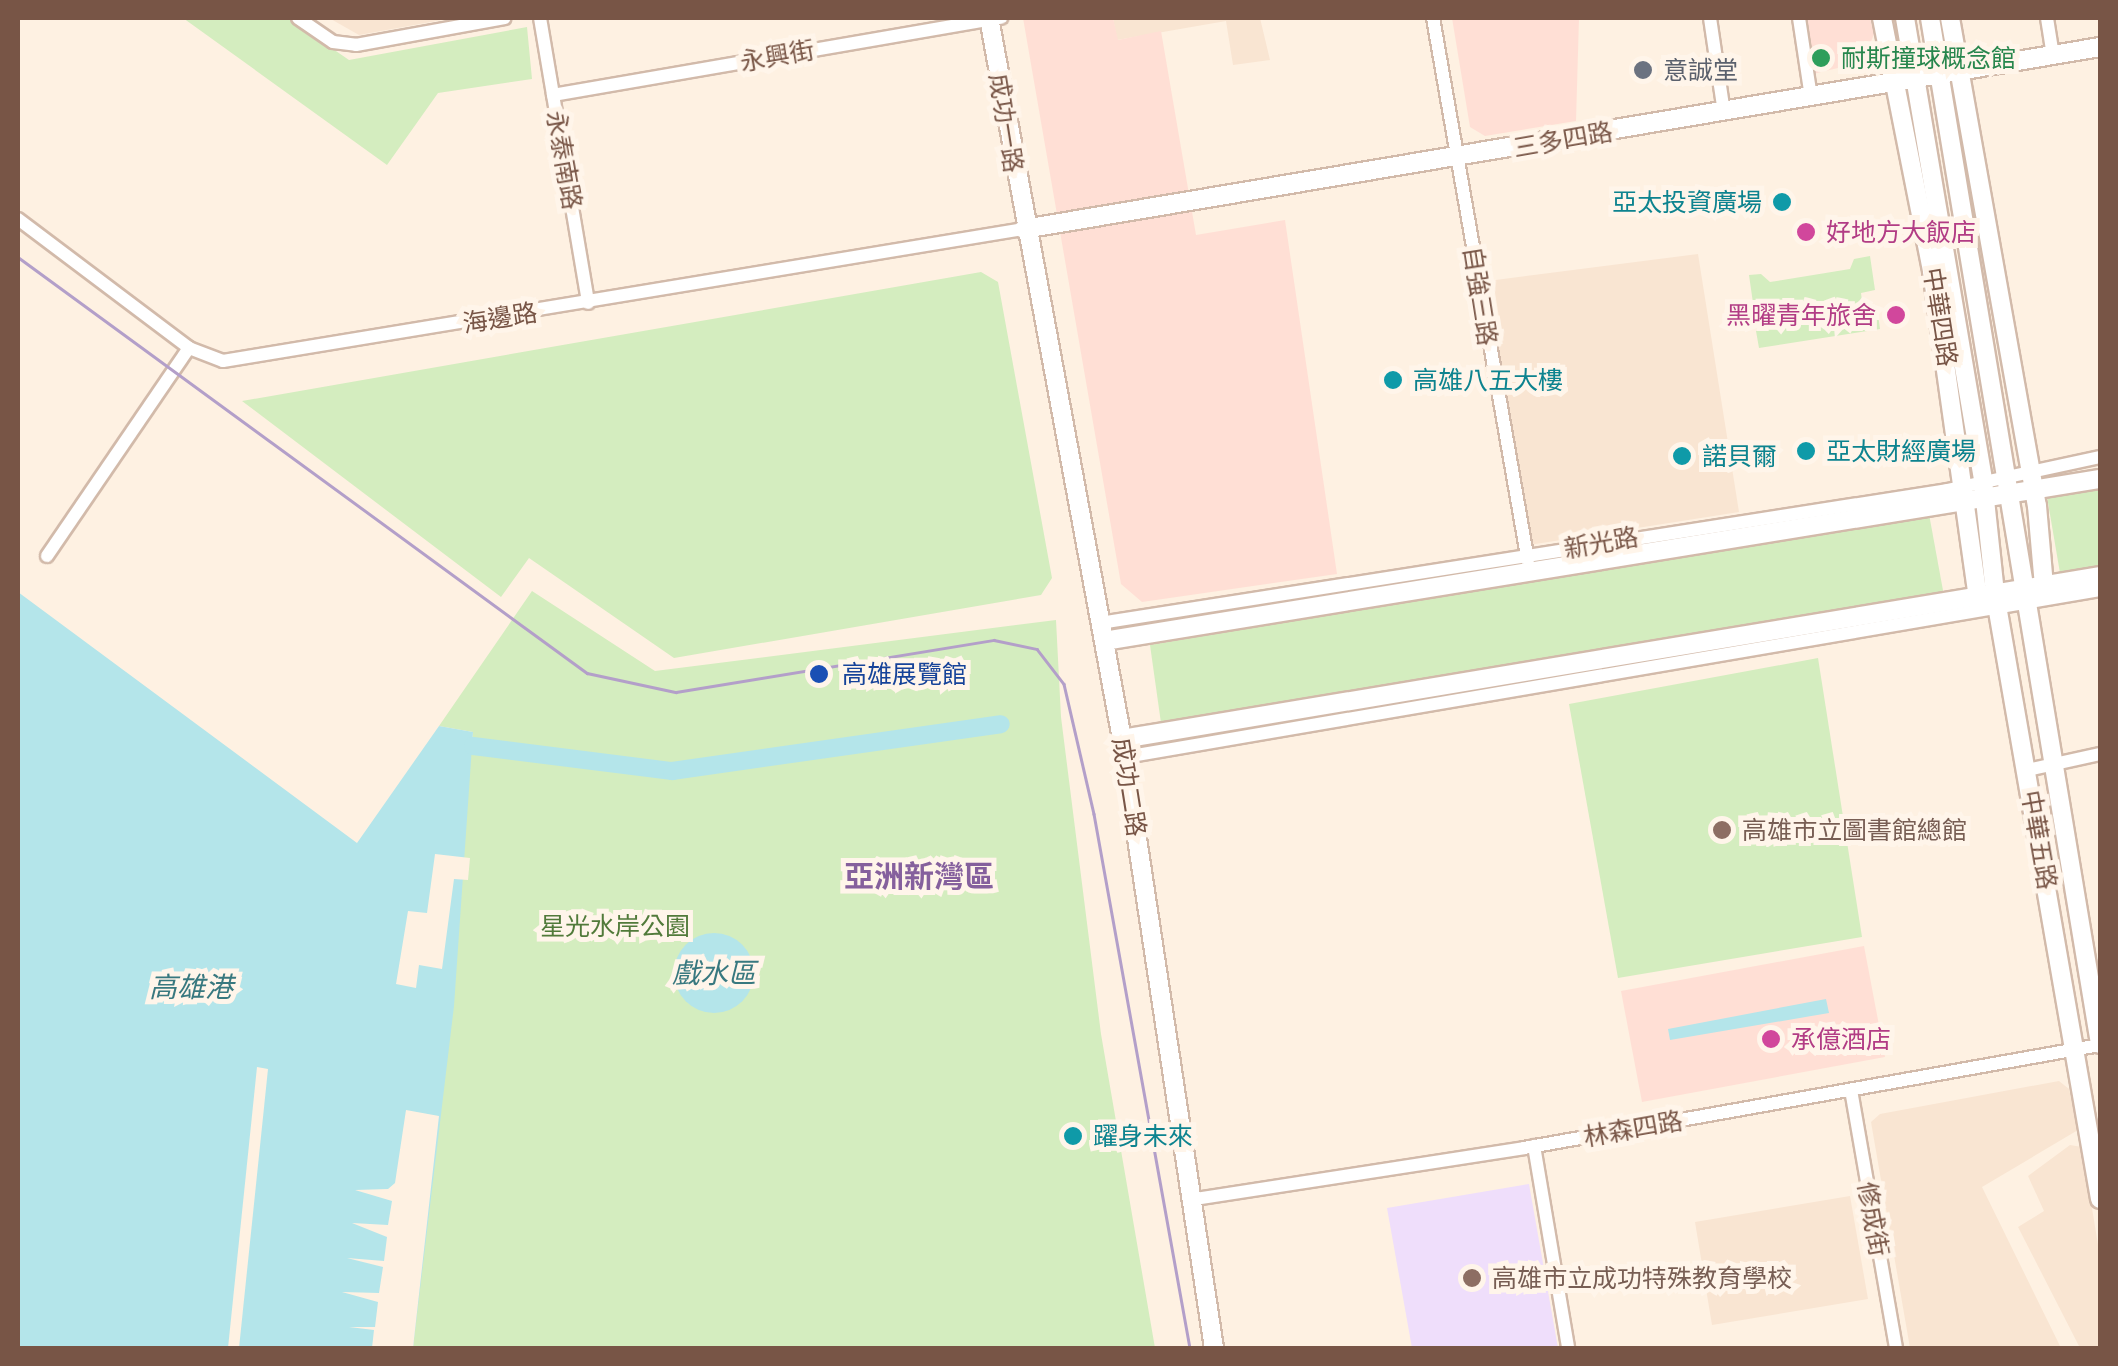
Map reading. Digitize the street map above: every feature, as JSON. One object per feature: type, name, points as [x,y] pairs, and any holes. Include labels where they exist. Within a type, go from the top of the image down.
[{"type":"street","points":[[298,18],[334,42],[356,46],[505,18]]},
{"type":"street","name":"永泰南路","points":[[540,18],[588,303]]},
{"type":"street","name":"永興街","points":[[553,95],[993,18]]},
{"type":"street","name":"成功一路","points":[[993,18],[1024,229]]},
{"type":"street","name":"自強三路","points":[[1433,18],[1528,564]]},
{"type":"street","points":[[1710,18],[1724,112]]},
{"type":"street","points":[[1799,18],[1811,97]]},
{"type":"street","name":"中華四路","points":[[1882,18],[1974,492]]},
{"type":"street","name":"中華四路","points":[[1905,18],[1990,600]]},
{"type":"street","name":"中華四路","points":[[1930,18],[1948,72],[2030,470],[2044,586]]},
{"type":"street","name":"中華四路","points":[[1950,18],[1948,72],[2003,476]]},
{"type":"street","points":[[2046,18],[2053,55]]},
{"type":"street","name":"三多四路","points":[[1024,229],[2100,46]]},
{"type":"street","name":"海邊路","points":[[18,219],[188,348],[204,357],[244,358],[1024,229]]},
{"type":"street","name":"成功二路","points":[[1024,229],[1124,748],[1214,1348]]},
{"type":"street","points":[[47,556],[188,348]]},
{"type":"street","name":"新光路","points":[[1974,492],[2003,476],[2100,458]]},
{"type":"street","name":"中華五路","points":[[2003,476],[2100,1045]]},
{"type":"street","name":"新光路","points":[[1102,632],[1974,492],[2006,496],[2100,479]]},
{"type":"street","points":[[2024,596],[2044,586],[2100,576]]},
{"type":"street","points":[[1124,748],[1990,600],[2100,590]]},
{"type":"street","name":"中華五路","points":[[1990,600],[2027,770],[2100,1199]]},
{"type":"street","points":[[2027,770],[2100,754]]},
{"type":"street","name":"林森四路","points":[[1189,1200],[1534,1146],[2100,1045]]},
{"type":"street","name":"修成街","points":[[1851,1090],[1896,1348]]},
{"type":"street","points":[[1534,1146],[1568,1348]]},
{"type":"shaded area","points":[[329,18],[453,18],[359,35]]},
{"type":"shaded area","points":[[1023,18],[1113,18],[1118,40],[1161,31],[1196,235],[1285,220],[1337,574],[1142,602],[1121,584]]},
{"type":"shaded area","points":[[1113,18],[1260,18],[1270,60],[1233,65],[1226,21],[1117,40]]},
{"type":"shaded area","points":[[1452,18],[1579,18],[1576,121],[1485,136],[1470,127]]},
{"type":"shaded area","points":[[1804,18],[1870,18],[1874,34],[1863,62],[1813,74]]},
{"type":"shaded area","name":"諾貝爾","points":[[1698,254],[1739,512],[1529,545],[1488,281]]},
{"type":"shaded area","points":[[1864,946],[1885,1057],[1642,1102],[1621,991]]},
{"type":"shaded area","points":[[2059,1081],[2069,1089],[2078,1130],[1982,1187],[2061,1348],[1910,1348],[1871,1122],[1880,1114]]},
{"type":"shaded area","points":[[2070,1145],[2082,1147],[2100,1257],[2100,1348],[2080,1348],[2018,1227],[2044,1211],[2028,1176]]},
{"type":"shaded area","name":"高雄市立成功特殊教育學校","points":[[1529,1184],[1558,1348],[1412,1348],[1387,1208]]},
{"type":"shaded area","points":[[1850,1196],[1868,1299],[1712,1325],[1695,1222]]},
{"type":"green space","points":[[183,18],[288,18],[349,60],[527,27],[532,79],[438,93],[387,165]]},
{"type":"green space","points":[[1870,256],[1875,290],[1861,293],[1863,309],[1877,307],[1880,329],[1759,348],[1756,331],[1768,328],[1766,316],[1755,317],[1749,275],[1761,274],[1770,282],[1850,269],[1854,259]]},
{"type":"green space","points":[[981,272],[998,282],[1052,578],[1041,595],[674,658],[529,558],[501,597],[242,401]]},
{"type":"green space","points":[[2100,481],[2100,566],[2060,573],[2046,491]]},
{"type":"green space","points":[[1929,514],[1944,596],[1161,723],[1150,645]]},
{"type":"green space","name":"星光水岸公園","points":[[532,591],[655,671],[1056,620],[1061,717],[1101,1034],[1155,1348],[413,1348],[473,732],[439,726]]},
{"type":"green space","points":[[1818,658],[1862,937],[1618,978],[1569,704]]},
{"type":"water","name":"高雄港","points":[[18,592],[357,843],[439,726],[473,732],[454,1006],[413,1348],[18,1348]]},
{"type":"water","name":"戲水區","points":[[714,933],[729,936],[742,945],[751,958],[751,988],[742,1001],[729,1010],[714,1013],[699,1010],[686,1001],[677,988],[674,973],[677,958],[686,945],[699,936]]},
{"type":"water","points":[[1826,999],[1829,1013],[1670,1040],[1668,1029]]},
{"type":"pier","points":[[435,854],[470,858],[468,880],[454,879],[442,969],[419,965],[416,988],[396,984],[408,911],[427,913]]},
{"type":"pier","points":[[257,1067],[268,1069],[239,1348],[228,1348]]},
{"type":"pier","points":[[406,1110],[439,1116],[413,1348],[372,1348],[374,1330],[349,1327],[375,1327],[378,1302],[342,1292],[379,1293],[383,1267],[347,1258],[384,1261],[387,1237],[352,1223],[388,1225],[392,1201],[355,1190],[388,1189],[395,1183]]},
{"type":"waterway","points":[[473,746],[672,771],[1001,724]]},
{"type":"tram line","points":[[18,257],[587,673],[676,692],[994,640],[1037,649],[1064,684],[1094,814],[1190,1348]]},
{"type":"place","name":"耐斯撞球概念館","points":[[1821,58]]},
{"type":"place","name":"意誠堂","points":[[1643,70]]},
{"type":"place","name":"亞太投資廣場","points":[[1782,202]]},
{"type":"place","name":"好地方大飯店","points":[[1806,232]]},
{"type":"place","name":"黑曜青年旅舍","points":[[1896,315]]},
{"type":"place","name":"高雄八五大樓","points":[[1393,380]]},
{"type":"place","name":"亞太財經廣場","points":[[1806,451]]},
{"type":"place","name":"諾貝爾","points":[[1682,456]]},
{"type":"place","name":"高雄展覽館","points":[[819,674]]},
{"type":"place","name":"高雄市立圖書館總館","points":[[1722,830]]},
{"type":"place","name":"承億酒店","points":[[1771,1039]]},
{"type":"place","name":"躍身未來","points":[[1073,1136]]},
{"type":"place","name":"高雄市立成功特殊教育學校","points":[[1472,1278]]},
{"type":"district","name":"亞洲新灣區","points":[[919,876]]}]
